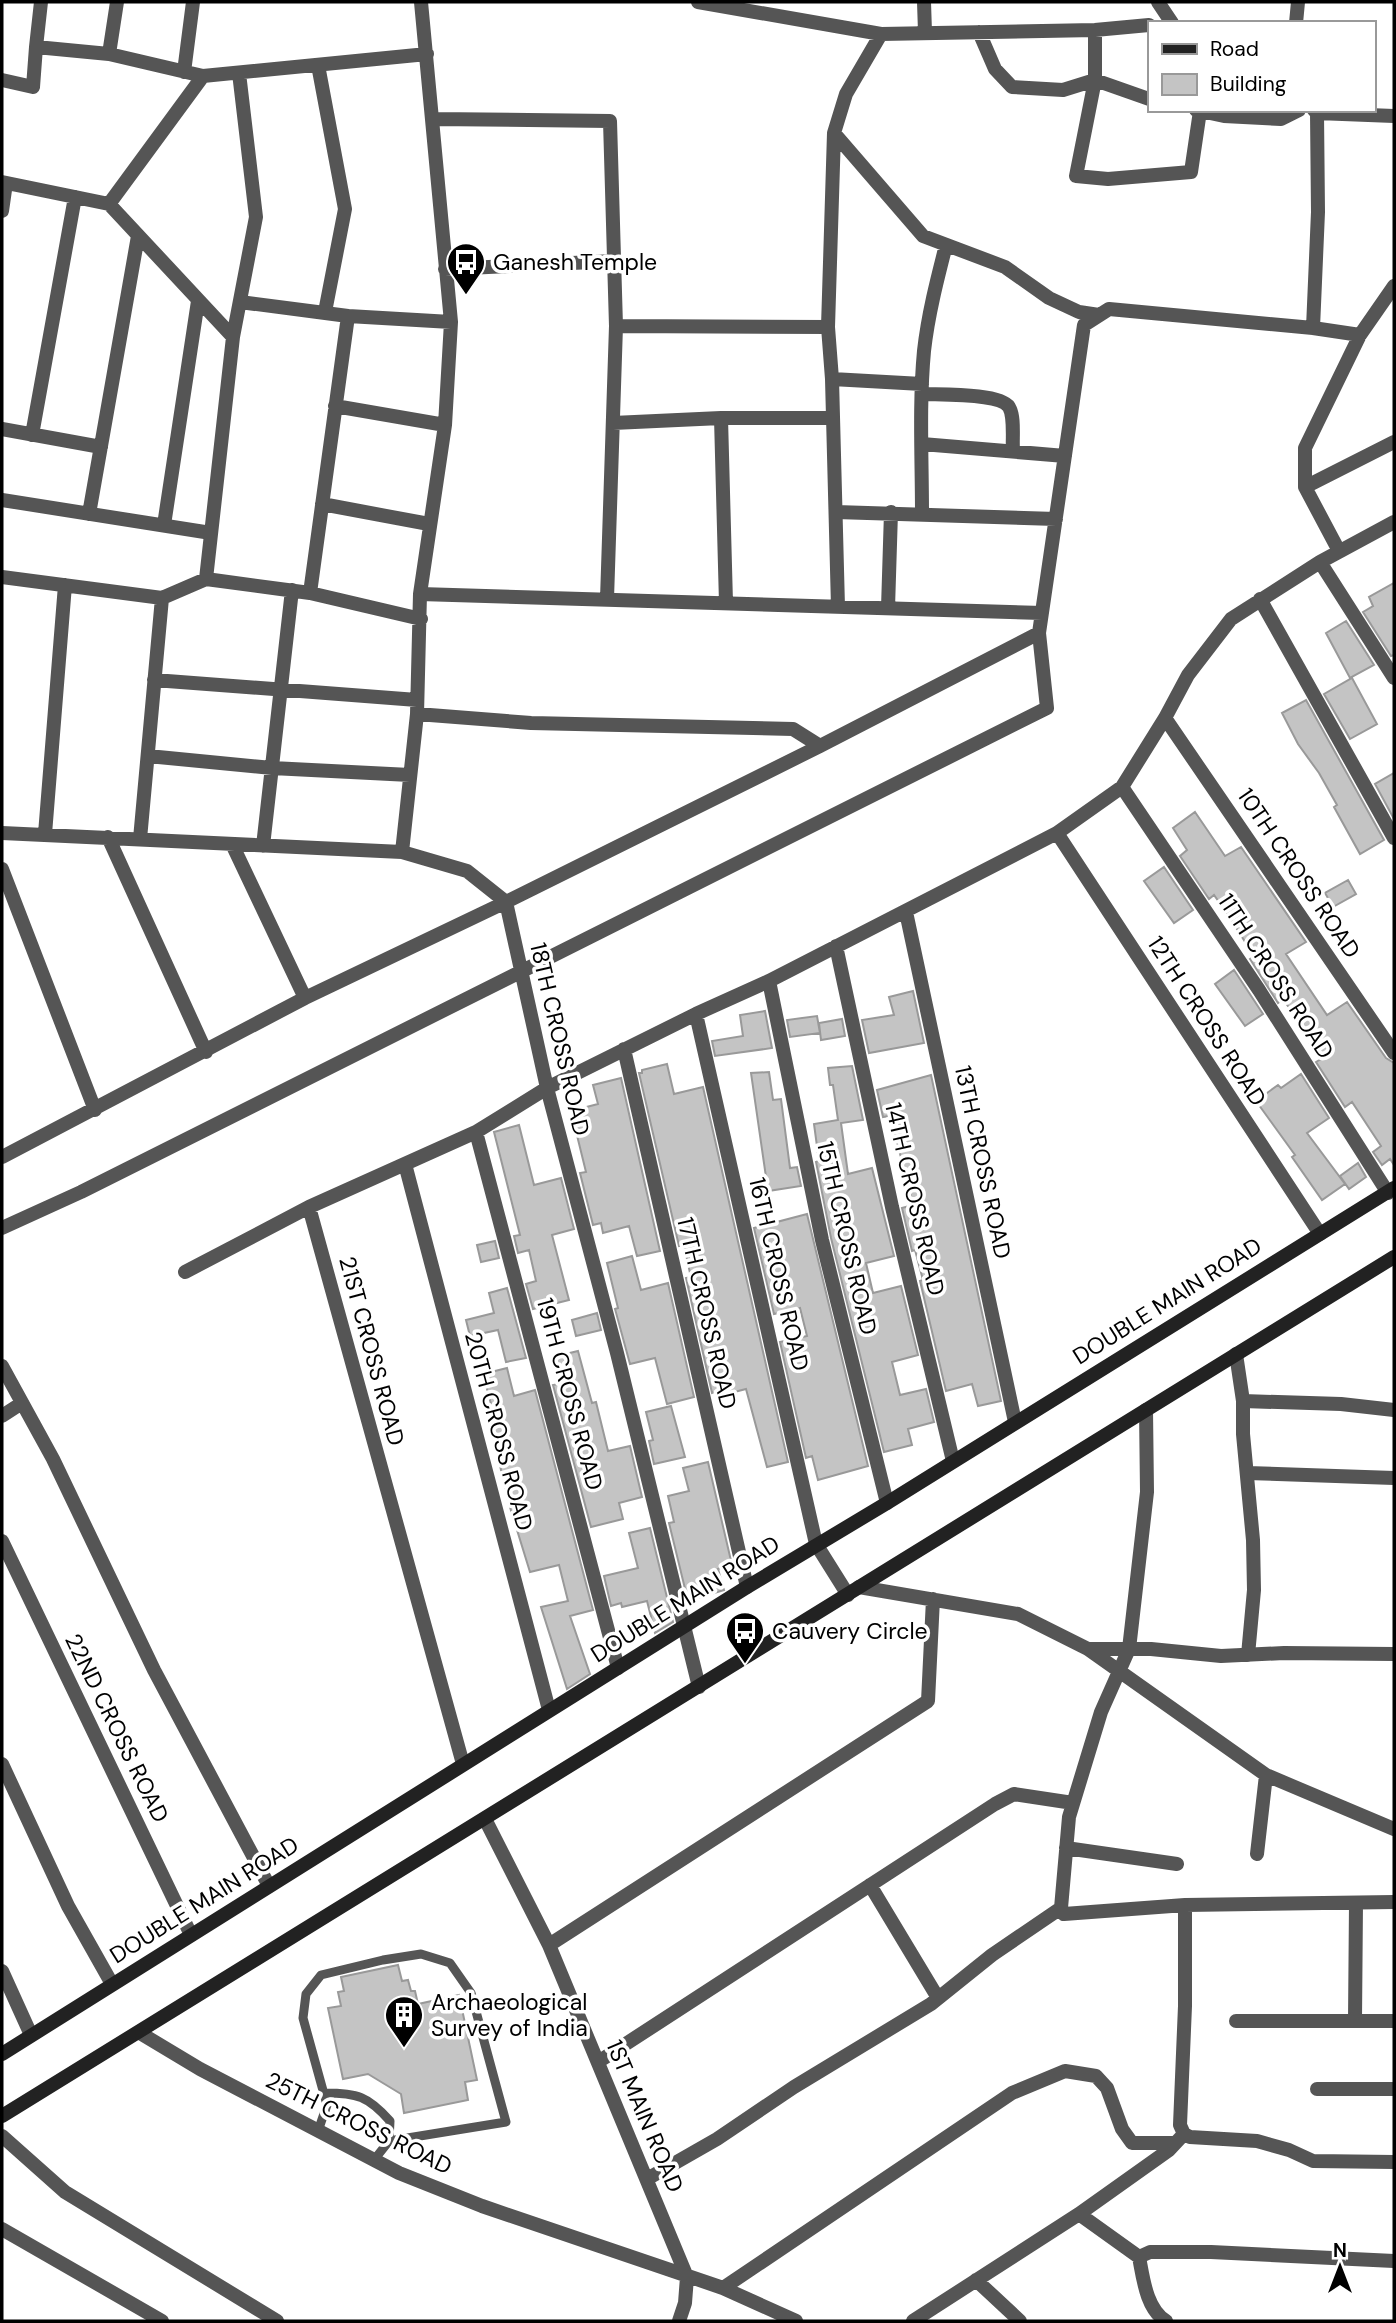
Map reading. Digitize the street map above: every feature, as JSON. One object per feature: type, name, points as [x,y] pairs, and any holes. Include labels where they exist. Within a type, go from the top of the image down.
[{"type":"street","points":[[2,80],[33,87],[41,2]]},
{"type":"street","points":[[110,54],[117,2]]},
{"type":"street","points":[[184,72],[194,2]]},
{"type":"street","points":[[402,852],[417,707],[420,594],[445,425],[451,323],[421,2]]},
{"type":"street","points":[[698,2],[881,34],[1095,30],[1148,25]]},
{"type":"street","points":[[924,2],[925,32]]},
{"type":"street","points":[[1158,2],[1171,21]]},
{"type":"street","points":[[1296,21],[1298,2]]},
{"type":"street","points":[[1095,30],[1095,80],[1076,176],[1108,179],[1192,172],[1198,112]]},
{"type":"street","points":[[979,32],[995,69],[1012,87],[1063,90],[1095,80],[1148,99]]},
{"type":"street","points":[[838,607],[832,379],[828,327],[834,133],[846,94],[881,34]]},
{"type":"street","points":[[36,47],[110,54],[203,76],[427,54]]},
{"type":"street","points":[[318,65],[345,209],[325,312]]},
{"type":"street","points":[[206,579],[233,337],[256,217],[239,73]]},
{"type":"street","points":[[109,204],[203,76]]},
{"type":"street","points":[[1203,112],[1224,116],[1281,119],[1295,112]]},
{"type":"street","points":[[1313,328],[1318,212],[1315,112],[1394,116]]},
{"type":"street","points":[[433,119],[610,121],[616,326],[607,600]]},
{"type":"street","points":[[834,133],[923,236],[1005,267],[1082,319],[1099,315],[1108,309],[1313,328],[1360,335]]},
{"type":"street","points":[[2,211],[4,182],[109,204],[233,337]]},
{"type":"street","points":[[32,435],[75,197]]},
{"type":"street","points":[[89,514],[138,236]]},
{"type":"street","points":[[922,513],[922,389],[933,294],[946,245]]},
{"type":"street","points":[[444,269],[614,261]]},
{"type":"street","points":[[1339,551],[1305,487],[1305,448],[1360,335],[1394,286]]},
{"type":"street","points":[[164,525],[198,301]]},
{"type":"street","points":[[240,302],[348,316],[451,323]]},
{"type":"street","points":[[310,593],[348,316]]},
{"type":"street","points":[[2,1228],[80,1192],[1047,708],[1039,633],[1082,319]]},
{"type":"street","points":[[616,326],[828,327]]},
{"type":"street","points":[[832,379],[991,398],[1007,404],[1011,410],[1013,451]]},
{"type":"street","points":[[335,406],[445,425]]},
{"type":"street","points":[[721,418],[726,603]]},
{"type":"street","points":[[613,422],[831,418]]},
{"type":"street","points":[[2,429],[101,447]]},
{"type":"street","points":[[1305,487],[1394,442]]},
{"type":"street","points":[[922,444],[1065,456]]},
{"type":"street","points":[[2,500],[211,533]]},
{"type":"street","points":[[322,503],[429,523]]},
{"type":"street","points":[[836,512],[1056,519]]},
{"type":"street","points":[[888,608],[891,512]]},
{"type":"street","points":[[185,1272],[309,1207],[476,1132],[547,1088],[769,981],[1057,833],[1122,787],[1188,675],[1231,620],[1260,598],[1394,522]]},
{"type":"street","points":[[1320,562],[1394,678]]},
{"type":"street","points":[[2,577],[162,598],[206,579],[310,593],[421,620]]},
{"type":"street","points":[[45,834],[65,585]]},
{"type":"street","points":[[262,846],[292,590]]},
{"type":"street","points":[[420,594],[1042,613]]},
{"type":"street","points":[[140,839],[162,598]]},
{"type":"street","points":[[1260,598],[1394,838]]},
{"type":"street","points":[[2,1157],[305,998],[506,902],[820,746],[1039,633]]},
{"type":"street","points":[[154,680],[282,691],[531,723],[793,729],[820,746]]},
{"type":"street","name":"10TH CROSS ROAD","points":[[1165,718],[1394,1052]]},
{"type":"street","points":[[148,757],[272,768],[410,775]]},
{"type":"street","name":"11TH CROSS ROAD","points":[[1122,787],[1391,1191]]},
{"type":"street","points":[[2,833],[402,852],[467,871],[506,902]]},
{"type":"street","name":"12TH CROSS ROAD","points":[[1057,833],[1320,1234]]},
{"type":"street","points":[[108,837],[206,1052]]},
{"type":"street","points":[[232,844],[305,998]]},
{"type":"street","points":[[2,869],[95,1110]]},
{"type":"street","name":"18TH CROSS ROAD","points":[[506,902],[547,1088],[617,1353],[699,1687]]},
{"type":"street","name":"13TH CROSS ROAD","points":[[906,912],[1015,1422]]},
{"type":"street","name":"14TH CROSS ROAD","points":[[836,946],[892,1207],[953,1461]]},
{"type":"street","name":"15TH CROSS ROAD","points":[[769,981],[822,1240],[887,1503]]},
{"type":"street","name":"16TH CROSS ROAD","points":[[696,1014],[817,1544],[853,1591]]},
{"type":"street","name":"17TH CROSS ROAD","points":[[624,1049],[747,1587]]},
{"type":"street","name":"19TH CROSS ROAD","points":[[476,1132],[618,1668]]},
{"type":"street","name":"20TH CROSS ROAD","points":[[405,1164],[549,1710]]},
{"type":"street","name":"DOUBLE MAIN ROAD","points":[[2,2054],[549,1710],[1391,1191]]},
{"type":"street","name":"21ST CROSS ROAD","points":[[309,1207],[463,1765]]},
{"type":"street","points":[[2,2116],[1236,1354],[1393,1260]]},
{"type":"street","points":[[1236,1354],[1243,1401],[1243,1434],[1253,1540],[1254,1590],[1248,1655]]},
{"type":"street","points":[[2,1366],[53,1459],[154,1670],[269,1886]]},
{"type":"street","points":[[1243,1401],[1340,1404],[1394,1410]]},
{"type":"street","points":[[2,1416],[22,1403]]},
{"type":"street","points":[[1146,1410],[1147,1492],[1129,1649],[1101,1712],[1069,1817],[1060,1908],[1064,1914],[1185,1905],[1394,1902]]},
{"type":"street","points":[[1247,1473],[1394,1478]]},
{"type":"street","name":"22ND CROSS ROAD","points":[[2,1541],[191,1935]]},
{"type":"street","points":[[853,1591],[933,1599],[1018,1614],[1088,1649],[1266,1775],[1394,1829]]},
{"type":"street","points":[[549,1945],[928,1701],[933,1599]]},
{"type":"street","points":[[1088,1649],[1151,1649],[1221,1656],[1284,1653],[1394,1654]]},
{"type":"street","points":[[2,1765],[68,1906],[112,1984]]},
{"type":"street","points":[[1257,1854],[1266,1775]]},
{"type":"street","points":[[598,2062],[971,1818],[1014,1794],[1073,1803]]},
{"type":"street","name":"1ST MAIN ROAD","points":[[485,1819],[549,1945],[687,2277]]},
{"type":"street","points":[[1066,1848],[1177,1864]]},
{"type":"street","points":[[870,1885],[938,1998]]},
{"type":"street","points":[[1355,2020],[1356,1903]]},
{"type":"street","points":[[913,2321],[1079,2214],[1179,2139],[1185,2006],[1185,1905]]},
{"type":"street","points":[[647,2179],[717,2139],[794,2087],[938,1998],[992,1955],[1060,1908]]},
{"type":"street","points":[[2,1971],[31,2035]]},
{"type":"street","points":[[1236,2021],[1394,2021]]},
{"type":"street","name":"25TH CROSS ROAD","points":[[140,2033],[201,2069],[399,2173],[482,2206],[723,2288],[796,2321]]},
{"type":"street","points":[[723,2288],[1012,2093],[1065,2071],[1096,2076],[1107,2088],[1122,2129],[1132,2143],[1190,2137],[1257,2141],[1289,2150],[1313,2161],[1394,2162]]},
{"type":"street","points":[[1317,2089],[1394,2089]]},
{"type":"street","points":[[2,2136],[65,2192],[277,2321]]},
{"type":"street","points":[[1079,2214],[1139,2257],[1144,2286],[1159,2317],[1166,2321]]},
{"type":"street","points":[[2,2229],[162,2321]]},
{"type":"street","points":[[1139,2257],[1150,2252],[1210,2252],[1394,2261]]},
{"type":"street","points":[[679,2321],[685,2303],[687,2277]]},
{"type":"street","points":[[976,2280],[1020,2321]]},
{"type":"lane","points":[[318,2131],[327,2105],[303,2018],[306,1994],[321,1975],[421,1954],[450,1963],[471,1993],[506,2122],[389,2141]]},
{"type":"lane","points":[[325,2093],[363,2096],[377,2106],[390,2121],[389,2141],[374,2160]]},
{"type":"building","points":[[1394,583],[1394,655],[1391,656],[1363,612],[1373,606],[1369,597]]},
{"type":"building","points":[[1346,621],[1374,665],[1350,678],[1326,633]]},
{"type":"building","points":[[1352,678],[1377,724],[1350,739],[1324,694]]},
{"type":"building","points":[[1306,700],[1384,840],[1360,854],[1334,807],[1337,805],[1298,744],[1282,713]]},
{"type":"building","points":[[1394,773],[1394,819],[1375,784]]},
{"type":"building","points":[[1195,812],[1225,856],[1241,847],[1306,942],[1286,954],[1327,1015],[1347,1002],[1386,1058],[1394,1063],[1394,1165],[1390,1159],[1382,1165],[1373,1152],[1381,1146],[1352,1102],[1345,1107],[1316,1062],[1321,1059],[1310,1044],[1313,1042],[1283,999],[1278,1003],[1250,959],[1254,956],[1228,915],[1214,895],[1209,899],[1180,856],[1187,850],[1173,828]]},
{"type":"building","points":[[1164,867],[1193,910],[1174,923],[1144,881]]},
{"type":"building","points":[[1348,880],[1356,894],[1333,907],[1325,893]]},
{"type":"building","points":[[1234,970],[1263,1014],[1245,1026],[1215,984]]},
{"type":"building","points":[[913,991],[924,1043],[869,1053],[862,1020],[894,1015],[889,997]]},
{"type":"building","points":[[765,1011],[772,1048],[715,1056],[712,1041],[743,1036],[740,1015]]},
{"type":"building","points":[[817,1016],[820,1033],[790,1037],[787,1020]]},
{"type":"building","points":[[842,1019],[845,1036],[821,1040],[819,1023]]},
{"type":"building","points":[[667,1064],[674,1094],[703,1087],[788,1462],[767,1467],[746,1389],[719,1396],[718,1391],[712,1393],[686,1278],[691,1277],[684,1245],[679,1246],[639,1073]]},
{"type":"building","points":[[852,1066],[863,1120],[841,1123],[848,1174],[872,1168],[894,1256],[866,1263],[873,1293],[901,1286],[918,1355],[892,1362],[900,1395],[926,1389],[934,1422],[908,1429],[912,1445],[884,1452],[831,1238],[816,1162],[819,1161],[814,1124],[838,1120],[828,1068]]},
{"type":"building","points":[[769,1072],[773,1100],[781,1099],[790,1168],[797,1167],[801,1186],[768,1191],[751,1073]]},
{"type":"building","points":[[1301,1074],[1329,1118],[1307,1133],[1345,1184],[1322,1200],[1292,1157],[1295,1155],[1256,1101],[1278,1085],[1281,1088]]},
{"type":"building","points":[[931,1075],[1001,1401],[978,1406],[972,1384],[946,1391],[920,1281],[923,1280],[915,1250],[912,1251],[902,1208],[913,1205],[896,1138],[889,1116],[883,1117],[877,1090]]},
{"type":"building","points":[[621,1078],[660,1251],[637,1256],[629,1226],[603,1233],[601,1223],[593,1225],[580,1173],[586,1172],[571,1111],[598,1104],[593,1085]]},
{"type":"building","points":[[519,1125],[534,1185],[561,1178],[574,1229],[552,1235],[569,1300],[533,1309],[526,1284],[536,1281],[529,1250],[518,1253],[514,1236],[520,1235],[494,1132]]},
{"type":"building","points":[[1358,1163],[1366,1177],[1349,1189],[1340,1176]]},
{"type":"building","points":[[807,1214],[868,1466],[818,1480],[812,1456],[806,1458],[780,1342],[807,1336],[800,1308],[774,1314],[754,1228]]},
{"type":"building","points":[[495,1241],[499,1258],[481,1262],[477,1245]]},
{"type":"building","points":[[632,1256],[641,1290],[668,1283],[694,1397],[667,1404],[655,1358],[630,1364],[615,1309],[618,1308],[607,1263]]},
{"type":"building","points":[[507,1288],[526,1358],[506,1362],[498,1330],[470,1336],[466,1320],[494,1313],[489,1293]]},
{"type":"building","points":[[597,1313],[601,1330],[576,1336],[572,1320]]},
{"type":"building","points":[[578,1351],[592,1403],[596,1402],[608,1451],[630,1446],[642,1497],[619,1503],[623,1519],[591,1527],[553,1385],[559,1384],[553,1357]]},
{"type":"building","points":[[507,1368],[514,1396],[535,1390],[593,1610],[570,1616],[590,1674],[567,1689],[541,1607],[568,1601],[559,1565],[530,1572],[509,1504],[486,1406],[491,1404],[483,1374]]},
{"type":"building","points":[[671,1406],[685,1457],[654,1464],[649,1441],[653,1440],[646,1412]]},
{"type":"building","points":[[708,1462],[732,1565],[718,1569],[724,1590],[688,1601],[669,1523],[674,1522],[668,1496],[689,1491],[683,1468]]},
{"type":"building","points":[[650,1528],[673,1622],[655,1633],[647,1601],[622,1607],[621,1603],[611,1606],[604,1576],[638,1568],[629,1533]]},
{"type":"building","name":"Archaeological Survey of India","points":[[398,1965],[402,1981],[408,1980],[411,1991],[415,1991],[418,2004],[459,1995],[477,2080],[465,2082],[468,2100],[404,2113],[401,2094],[368,2074],[343,2079],[328,2008],[341,2006],[338,1992],[344,1991],[341,1977]]},
{"type":"place","name":"Ganesh Temple","points":[[466,296]]},
{"type":"place","name":"Cauvery Circle","points":[[745,1665]]},
{"type":"place","name":"Archaeological Survey of India","points":[[404,2049]]}]
